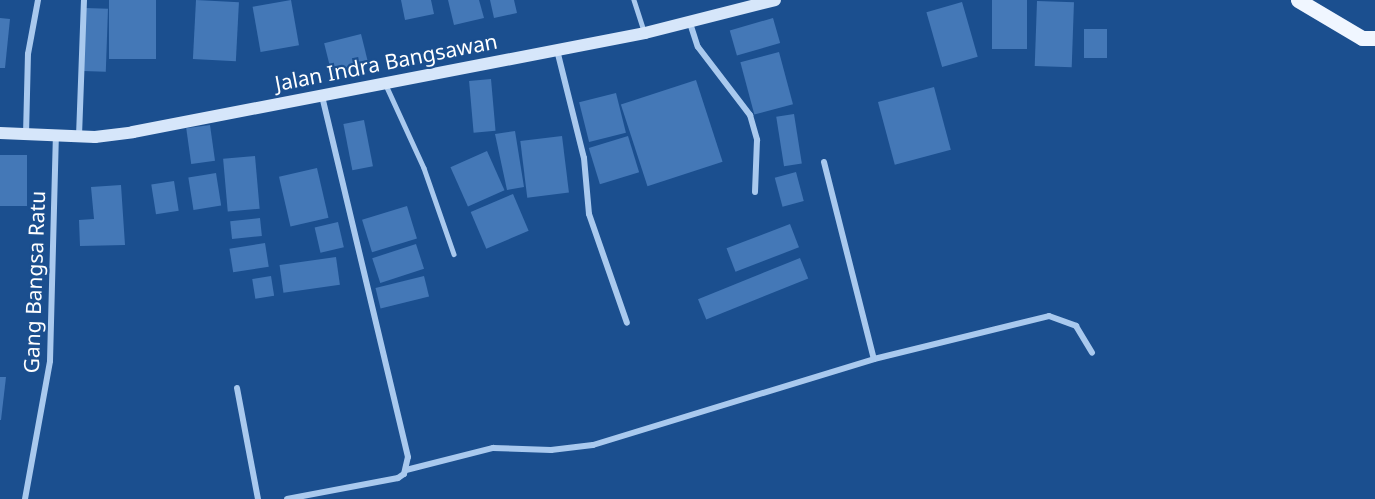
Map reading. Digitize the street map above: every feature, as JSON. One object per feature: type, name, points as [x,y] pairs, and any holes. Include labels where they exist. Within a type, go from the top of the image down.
[{"type":"main road","points":[[1298,0],[1362,38],[1375,38]]},
{"type":"street","points":[[26,136],[28,54],[38,0]]},
{"type":"street","points":[[79,137],[84,0]]},
{"type":"street","name":"Jalan Indra Bangsawan","points":[[0,134],[79,137],[133,132],[322,95],[386,85],[645,33],[689,19],[769,1]]},
{"type":"street","points":[[689,19],[698,47],[750,115],[757,140],[755,192]]},
{"type":"street","points":[[557,50],[584,158],[589,213],[627,323]]},
{"type":"street","points":[[322,95],[407,449],[406,470]]},
{"type":"street","name":"Gang Bangsa Ratu","points":[[25,499],[50,361],[56,136]]},
{"type":"street","points":[[824,162],[874,359]]},
{"type":"street","points":[[287,499],[398,478],[406,470],[493,448],[551,450],[593,446],[874,359],[1049,316],[1076,326],[1092,353]]},
{"type":"street","points":[[237,388],[258,499]]},
{"type":"lane","points":[[634,0],[645,33]]},
{"type":"lane","points":[[386,85],[424,168],[454,254]]},
{"type":"building","points":[[109,0],[156,0],[156,59],[109,59]]},
{"type":"building","points":[[196,0],[239,2],[236,61],[193,59]]},
{"type":"building","points":[[291,0],[299,45],[261,52],[253,7]]},
{"type":"building","points":[[401,0],[431,0],[434,14],[405,20]]},
{"type":"building","points":[[448,0],[479,0],[484,18],[454,25]]},
{"type":"building","points":[[490,0],[514,0],[517,13],[494,18]]},
{"type":"building","points":[[992,0],[1027,0],[1027,49],[992,49]]},
{"type":"building","points":[[1037,1],[1074,2],[1072,67],[1035,66]]},
{"type":"building","points":[[962,2],[978,57],[942,67],[926,12]]},
{"type":"building","points":[[85,8],[108,9],[106,72],[83,71]]},
{"type":"building","points":[[0,18],[10,19],[5,68],[0,68]]},
{"type":"building","points":[[773,18],[780,43],[737,55],[730,30]]},
{"type":"building","points":[[1084,29],[1107,29],[1107,58],[1084,58]]},
{"type":"building","points":[[361,34],[368,62],[331,71],[324,43]]},
{"type":"building","points":[[779,52],[793,104],[754,115],[740,62]]},
{"type":"building","points":[[491,79],[496,131],[474,133],[469,81]]},
{"type":"building","points":[[696,80],[723,162],[647,186],[621,104]]},
{"type":"building","points":[[934,87],[951,150],[895,165],[878,102]]},
{"type":"building","points":[[616,93],[626,133],[589,142],[579,102]]},
{"type":"building","points":[[794,114],[802,163],[784,166],[776,117]]},
{"type":"building","points":[[364,120],[373,166],[352,170],[343,124]]},
{"type":"building","points":[[210,125],[215,161],[191,164],[186,128]]},
{"type":"building","points":[[515,131],[524,187],[507,190],[495,134]]},
{"type":"building","points":[[562,136],[569,193],[527,198],[520,141]]},
{"type":"building","points":[[628,136],[639,172],[600,184],[589,148]]},
{"type":"building","points":[[487,151],[504,190],[468,207],[450,167]]},
{"type":"building","points":[[0,155],[27,155],[27,206],[0,206]]},
{"type":"building","points":[[255,156],[260,209],[228,212],[223,159]]},
{"type":"building","points":[[317,168],[328,218],[290,226],[279,177]]},
{"type":"building","points":[[796,172],[804,201],[783,207],[775,178]]},
{"type":"building","points":[[216,173],[221,206],[194,210],[188,177]]},
{"type":"building","points":[[174,181],[179,211],[156,214],[151,185]]},
{"type":"building","points":[[121,185],[125,245],[80,246],[79,220],[94,219],[91,187]]},
{"type":"building","points":[[513,194],[529,231],[486,249],[471,212]]},
{"type":"building","points":[[407,206],[417,239],[372,252],[362,220]]},
{"type":"building","points":[[260,218],[262,236],[232,239],[230,221]]},
{"type":"building","points":[[338,222],[344,247],[320,253],[315,227]]},
{"type":"building","points":[[790,224],[799,247],[735,272],[727,248]]},
{"type":"building","points":[[265,243],[269,267],[233,272],[229,249]]},
{"type":"building","points":[[416,244],[424,269],[380,283],[372,258]]},
{"type":"building","points":[[336,257],[340,285],[283,293],[280,265]]},
{"type":"building","points":[[800,258],[808,278],[706,320],[698,299]]},
{"type":"building","points":[[271,276],[274,296],[255,299],[252,279]]},
{"type":"building","points":[[424,276],[429,296],[381,308],[375,288]]},
{"type":"building","points":[[0,377],[6,377],[1,420],[0,420]]}]
